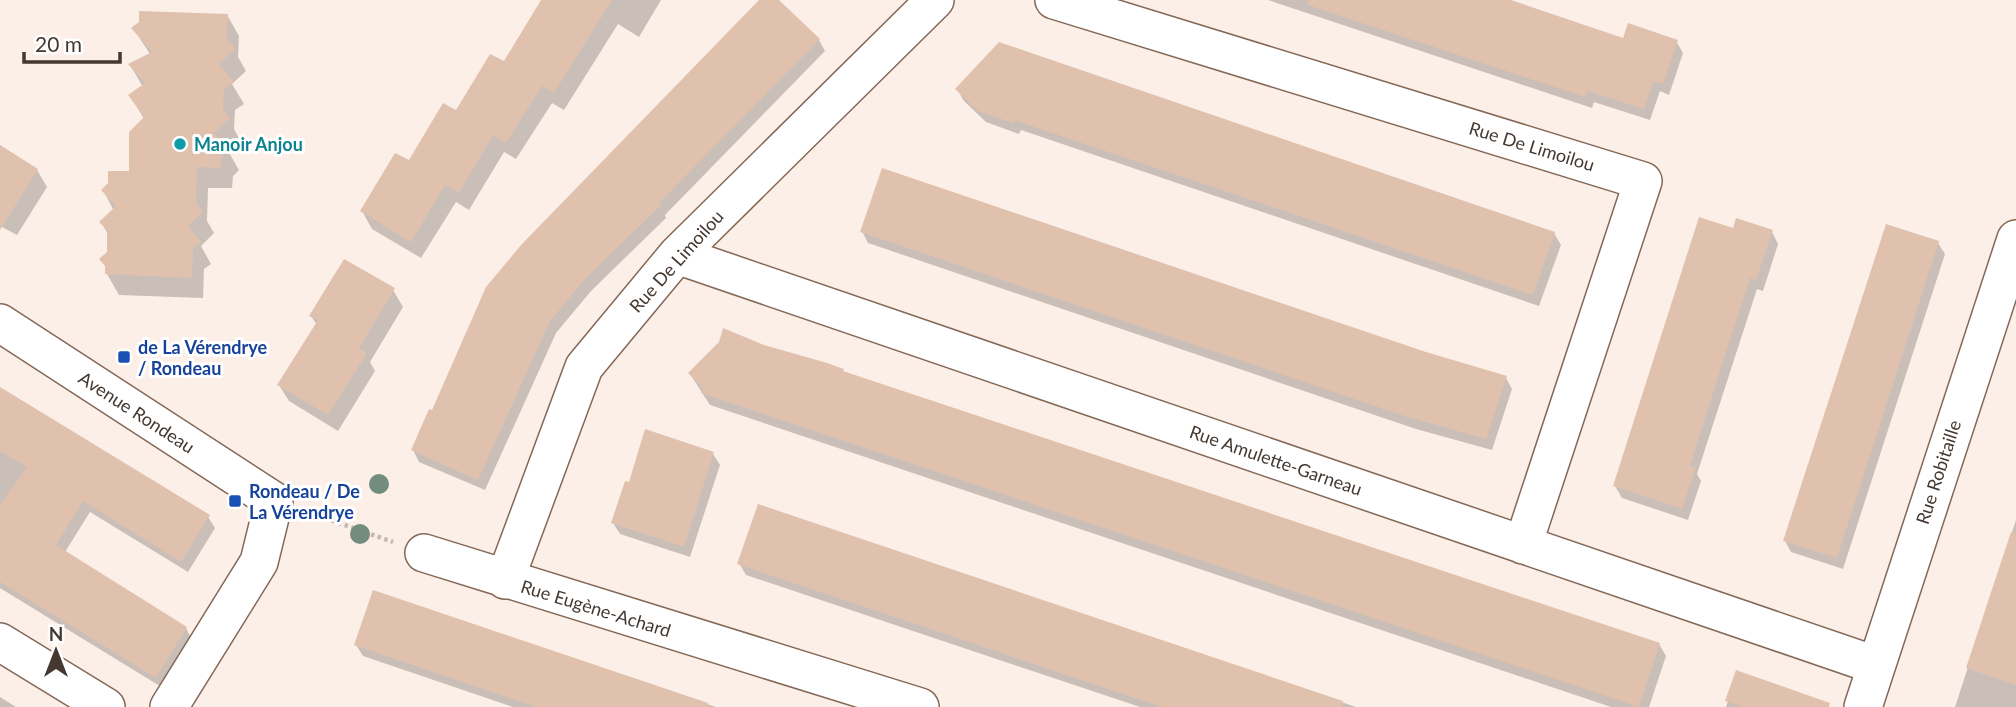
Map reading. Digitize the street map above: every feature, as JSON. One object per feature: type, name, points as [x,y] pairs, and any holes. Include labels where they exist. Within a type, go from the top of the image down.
[{"type":"street","name":"Rue De Limoilou","points":[[505,580],[584,367],[677,255],[935,0]]},
{"type":"street","name":"Rue De Limoilou","points":[[1054,0],[1643,181],[1523,545]]},
{"type":"street","name":"Rue Robitaille","points":[[1863,707],[1875,665],[2003,318],[2016,239]]},
{"type":"street","name":"Rue Amulette-Garneau","points":[[677,255],[1875,665]]},
{"type":"street","name":"Avenue Rondeau","points":[[0,323],[274,501]]},
{"type":"street","points":[[169,707],[259,562],[274,501]]},
{"type":"street","name":"Rue Eugène-Achard","points":[[424,552],[505,580],[920,707]]},
{"type":"street","points":[[0,642],[106,707]]},
{"type":"path","points":[[274,501],[424,552]]},
{"type":"building","points":[[541,0],[612,0],[554,93],[542,86],[506,143],[493,135],[459,193],[445,185],[411,242],[360,211],[395,153],[409,160],[443,103],[456,110],[490,54],[504,61]]},
{"type":"building","points":[[759,0],[779,0],[820,39],[659,203],[661,205],[585,279],[550,321],[478,480],[411,450],[429,409],[432,410],[486,287],[522,244]]},
{"type":"building","points":[[1308,0],[1511,0],[1623,38],[1628,23],[1678,40],[1663,84],[1653,81],[1644,109],[1587,91],[1585,97],[1308,5]]},
{"type":"building","name":"Manoir Anjou","points":[[139,11],[228,14],[227,40],[236,49],[219,64],[234,82],[224,89],[223,110],[230,118],[214,133],[229,148],[222,155],[221,168],[197,167],[196,203],[203,211],[188,226],[201,242],[193,248],[192,278],[105,274],[105,266],[99,259],[107,252],[107,230],[99,222],[116,206],[101,190],[108,183],[108,171],[129,171],[129,132],[144,117],[128,95],[145,83],[128,64],[152,52],[131,28],[139,22]]},
{"type":"building","points":[[999,42],[1555,232],[1533,295],[1014,120],[1013,123],[978,111],[955,89]]},
{"type":"building","points":[[0,145],[38,169],[0,230]]},
{"type":"building","points":[[882,168],[1426,352],[1507,376],[1486,439],[1408,417],[860,232]]},
{"type":"building","points":[[1699,217],[1733,228],[1736,218],[1773,230],[1756,280],[1750,278],[1690,466],[1696,467],[1682,509],[1613,486]]},
{"type":"building","points":[[1886,224],[1939,241],[1837,558],[1783,541]]},
{"type":"building","points":[[344,259],[395,288],[359,348],[367,353],[328,415],[277,385],[318,320],[309,316]]},
{"type":"building","points":[[723,328],[764,345],[827,363],[844,369],[843,371],[1660,643],[1639,707],[701,393],[703,388],[688,373],[719,342]]},
{"type":"building","points":[[0,387],[210,515],[181,562],[83,501],[56,545],[187,627],[156,678],[0,582],[0,505],[27,467],[0,451]]},
{"type":"building","points":[[645,429],[714,452],[684,547],[611,523],[625,481],[629,482]]},
{"type":"building","points":[[758,504],[1343,701],[1342,707],[1162,707],[737,564]]},
{"type":"building","points":[[2011,532],[2016,533],[2016,685],[1966,668]]},
{"type":"building","points":[[373,590],[708,703],[707,707],[536,707],[354,645]]},
{"type":"building","points":[[1736,670],[1830,703],[1829,707],[1745,707],[1725,701]]},
{"type":"place","name":"Manoir Anjou","points":[[180,144]]},
{"type":"place","name":"de La Vérendrye / Rondeau","points":[[124,357]]},
{"type":"place","name":"Rondeau / De La Vérendrye","points":[[235,501]]}]
